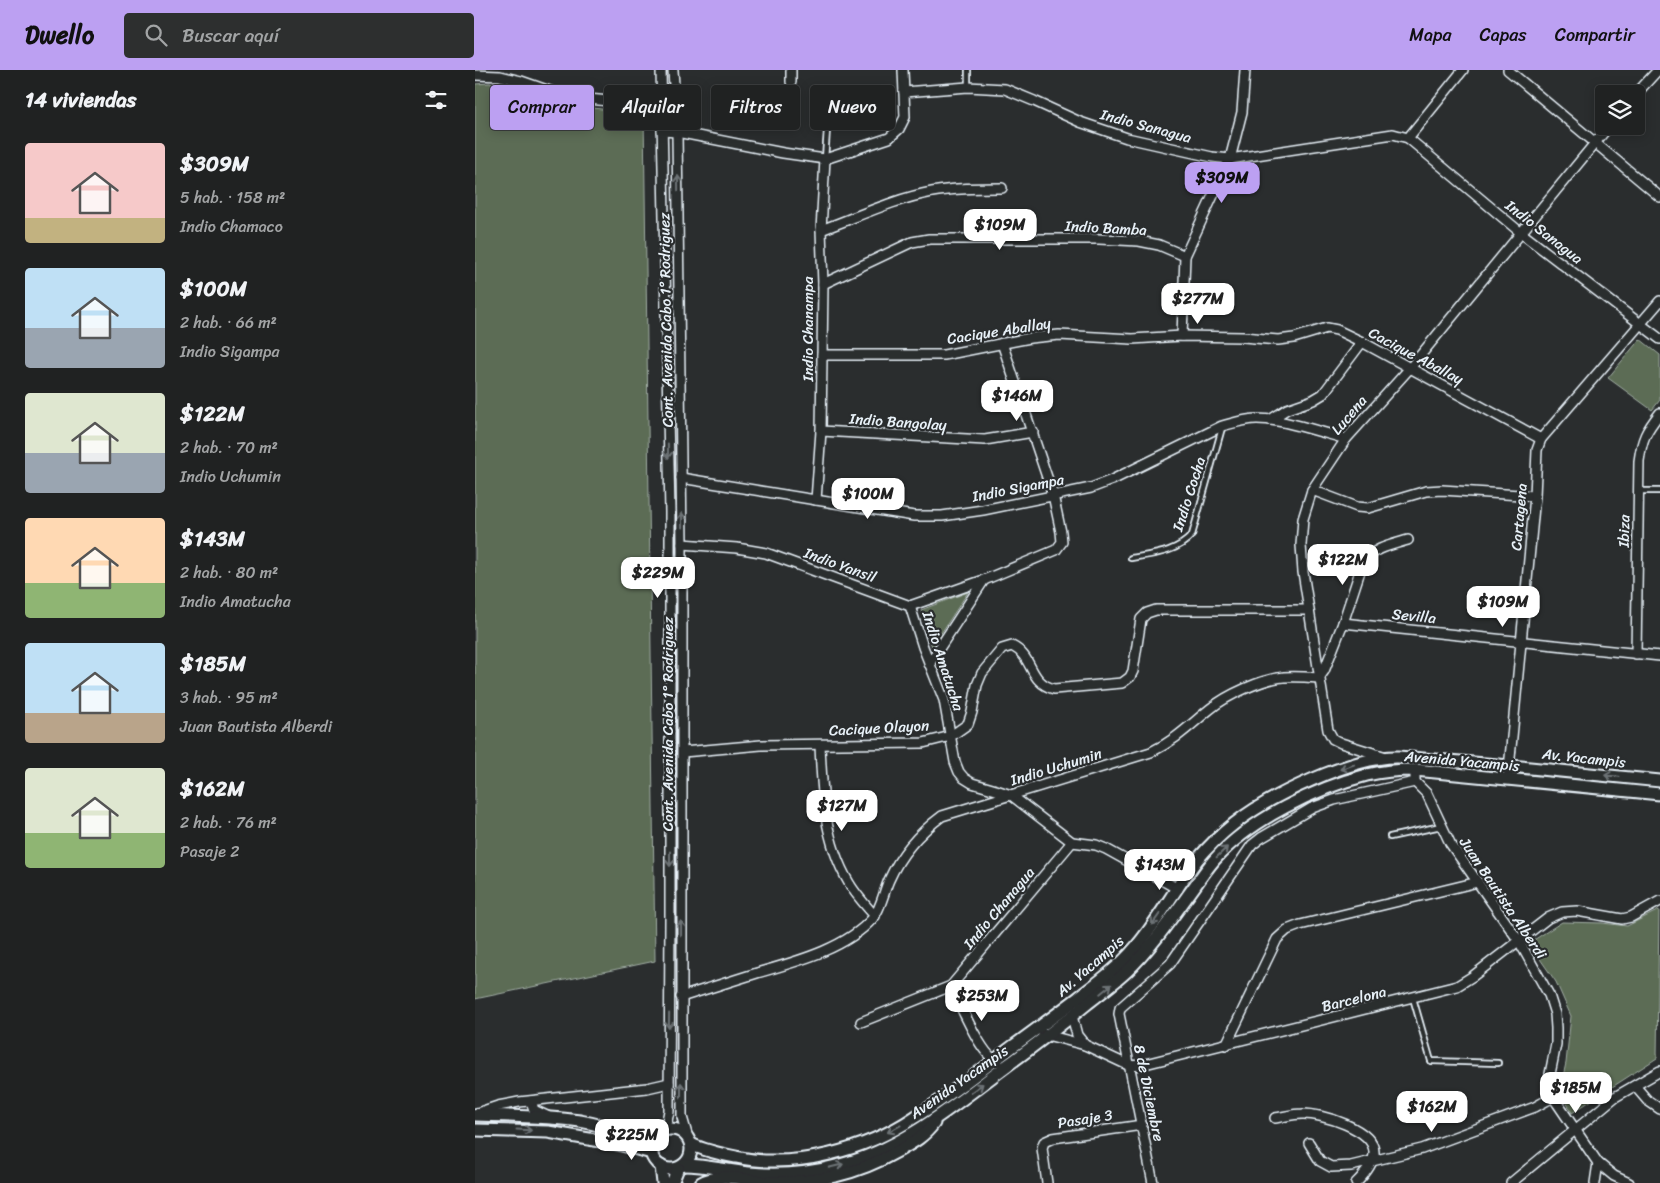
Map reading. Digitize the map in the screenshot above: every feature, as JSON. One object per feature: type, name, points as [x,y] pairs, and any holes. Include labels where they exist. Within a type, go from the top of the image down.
[{"type":"street","name":"Cont. Avenida Cabo 1° Rodriguez","points":[[661,70],[661,85]]},
{"type":"street","name":"Cont. Avenida Cabo 1° Rodriguez","points":[[673,70],[677,132],[682,544],[682,1117],[689,1141]]},
{"type":"street","points":[[791,70],[791,82]]},
{"type":"street","points":[[662,131],[677,132],[783,153],[825,159],[889,138],[899,129],[905,116],[903,70]]},
{"type":"street","points":[[1182,336],[1185,256],[1230,159],[1242,112],[1245,70]]},
{"type":"street","points":[[1408,138],[1463,70]]},
{"type":"street","points":[[1507,70],[1660,198]]},
{"type":"street","points":[[1644,85],[1658,70]]},
{"type":"street","points":[[475,75],[500,76],[567,96],[604,100]]},
{"type":"street","name":"Indio Sanagua","points":[[904,92],[968,87],[1005,89],[1035,100],[1080,122],[1127,138],[1212,157],[1230,159],[1393,134],[1408,138],[1520,232],[1660,339]]},
{"type":"street","name":"Cont. Avenida Cabo 1° Rodriguez","points":[[659,1134],[667,1121],[669,1083],[670,918],[670,512],[662,131]]},
{"type":"street","name":"Lucena","points":[[1383,756],[1341,744],[1333,739],[1328,730],[1308,610],[1301,545],[1303,519],[1312,490],[1346,439],[1409,368],[1601,135]]},
{"type":"street","name":"Indio Chanampa","points":[[816,500],[821,431],[823,284],[821,230],[825,159]]},
{"type":"street","points":[[821,230],[930,192],[1002,188]]},
{"type":"street","name":"Indio Bamba","points":[[823,284],[912,242],[929,239],[1099,239],[1139,241],[1159,245],[1185,256]]},
{"type":"street","points":[[1541,439],[1660,301]]},
{"type":"street","name":"Cacique Aballay","points":[[822,355],[944,355],[1030,338],[1059,335],[1131,339],[1182,336],[1243,337],[1277,340],[1294,338],[1327,328],[1337,330],[1362,342],[1541,439]]},
{"type":"street","points":[[1271,420],[1287,409],[1313,400],[1323,394],[1362,342]]},
{"type":"street","points":[[910,606],[984,580],[1056,550],[1061,542],[1061,532],[1053,495],[1002,343]]},
{"type":"street","name":"Ibiza","points":[[1636,654],[1639,460],[1641,443],[1647,430],[1660,414]]},
{"type":"street","name":"Indio Sigampa","points":[[681,478],[914,516],[942,516],[983,510],[1091,488],[1112,480],[1222,426],[1256,419],[1271,420],[1346,439]]},
{"type":"street","name":"Indio Bangolay","points":[[821,431],[985,440],[1033,432]]},
{"type":"street","name":"Cartagena","points":[[1508,779],[1511,766],[1535,496],[1537,450],[1541,439]]},
{"type":"street","points":[[1312,490],[1357,507],[1368,508],[1426,491],[1442,490],[1535,496]]},
{"type":"street","points":[[1319,678],[1325,670],[1343,623],[1363,562],[1378,549],[1408,540]]},
{"type":"street","name":"Indio Yansil","points":[[682,544],[737,548],[766,553],[910,606]]},
{"type":"street","points":[[929,664],[984,580]]},
{"type":"street","name":"Indio Amatucha","points":[[910,606],[929,664],[944,700],[955,762],[959,772],[972,784],[1011,795],[1072,842]]},
{"type":"street","name":"Cacique Olayon","points":[[683,752],[761,745],[923,743],[951,736],[968,724],[977,685],[982,673],[1002,649],[1012,646],[1022,651],[1038,680],[1046,686],[1055,689],[1122,683],[1130,677],[1133,671],[1141,619],[1147,612],[1156,610],[1308,610]]},
{"type":"street","name":"Sevilla","points":[[1343,623],[1660,656]]},
{"type":"street","name":"Indio Uchumin","points":[[681,996],[803,960],[845,940],[862,929],[875,916],[889,879],[911,844],[925,829],[942,816],[1151,752],[1182,734],[1211,708],[1227,698],[1271,679],[1284,677],[1319,678]]},
{"type":"street","points":[[820,745],[825,818],[833,844],[849,884],[875,916]]},
{"type":"street","name":"Av. Yacampis","points":[[689,1141],[703,1150],[743,1159],[766,1161],[807,1159],[877,1138],[914,1118],[1036,1030],[1124,960],[1214,841],[1243,818],[1292,789],[1327,774],[1383,756],[1511,766],[1660,781]]},
{"type":"street","name":"Avenida Yacampis","points":[[681,1166],[699,1165],[749,1173],[804,1173],[839,1166],[866,1157],[897,1143],[941,1114],[1048,1036],[1124,974],[1139,958],[1215,860],[1236,838],[1291,804],[1343,783],[1384,772],[1415,776],[1508,779],[1660,794]]},
{"type":"street","name":"Juan Bautista Alberdi","points":[[1415,776],[1434,805],[1441,826],[1450,843],[1519,941],[1549,995],[1555,1014],[1556,1044],[1550,1074],[1553,1097],[1598,1163],[1614,1176],[1629,1183]]},
{"type":"street","name":"8 de Diciembre","points":[[1153,1183],[1119,1014],[1120,1008],[1170,964],[1252,846],[1261,838],[1312,808],[1415,776]]},
{"type":"street","points":[[1072,842],[1096,845],[1106,849],[1178,889]]},
{"type":"street","name":"Indio Chanagua","points":[[861,1022],[951,986],[1072,842]]},
{"type":"street","points":[[1226,1045],[1277,939],[1287,930],[1300,925],[1478,882]]},
{"type":"street","name":"Barcelona","points":[[1129,1066],[1141,1065],[1226,1045],[1457,986],[1473,976],[1548,918],[1562,912],[1577,911],[1623,919],[1631,917],[1660,901]]},
{"type":"street","points":[[951,986],[984,1051],[994,1061],[1010,1063]]},
{"type":"street","points":[[1072,1016],[1073,1026],[1077,1035],[1085,1045]]},
{"type":"street","points":[[1036,1030],[1048,1036],[1085,1045],[1129,1066]]},
{"type":"street","points":[[1511,1183],[1615,1097],[1660,1071]]},
{"type":"street","points":[[475,1114],[498,1106],[531,1100],[647,1088],[669,1083]]},
{"type":"street","points":[[1635,1086],[1647,1100],[1660,1109]]},
{"type":"street","points":[[1309,1144],[1320,1161],[1331,1167],[1351,1166],[1423,1149],[1535,1108],[1553,1097]]},
{"type":"street","points":[[531,1100],[534,1110],[555,1118]]},
{"type":"street","points":[[475,1114],[555,1118],[639,1135],[659,1134],[671,1129],[677,1130],[689,1141],[690,1155],[681,1166],[672,1183]]},
{"type":"street","points":[[701,1183],[721,1176],[752,1181],[780,1182],[811,1182],[837,1178],[885,1159],[920,1139],[928,1132],[941,1114]]},
{"type":"street","points":[[1275,1118],[1302,1114],[1318,1116],[1344,1124],[1363,1133],[1373,1145],[1374,1153],[1372,1161],[1356,1183]]},
{"type":"street","name":"Pasaje 3","points":[[1047,1183],[1042,1148],[1044,1142],[1053,1138],[1142,1125]]},
{"type":"street","points":[[475,1130],[548,1132],[618,1144],[652,1153]]},
{"type":"street","points":[[659,1134],[653,1141],[653,1158],[666,1168],[681,1166]]},
{"type":"street","points":[[1595,1183],[1598,1163]]},
{"type":"street","points":[[661,1166],[663,1183]]},
{"type":"lane","points":[[968,70],[968,87]]},
{"type":"lane","points":[[825,159],[827,130]]},
{"type":"lane","name":"Indio Cocha","points":[[1131,558],[1164,552],[1184,544],[1192,535],[1222,426]]},
{"type":"lane","points":[[1638,490],[1660,491]]},
{"type":"lane","points":[[1390,837],[1441,826]]},
{"type":"lane","points":[[1413,998],[1431,1061],[1498,1063]]},
{"type":"green space","points":[[490,83],[494,85],[490,85],[490,130],[594,130],[594,108],[604,109],[604,130],[644,130],[655,961],[475,999],[475,84]]},
{"type":"green space","points":[[1640,339],[1660,355],[1660,400],[1652,410],[1608,378]]},
{"type":"green space","points":[[968,592],[932,647],[921,610]]},
{"type":"green space","points":[[1659,910],[1657,1058],[1572,1113],[1560,1090],[1566,1063],[1571,1016],[1556,982],[1529,943],[1562,922],[1627,926]]}]
